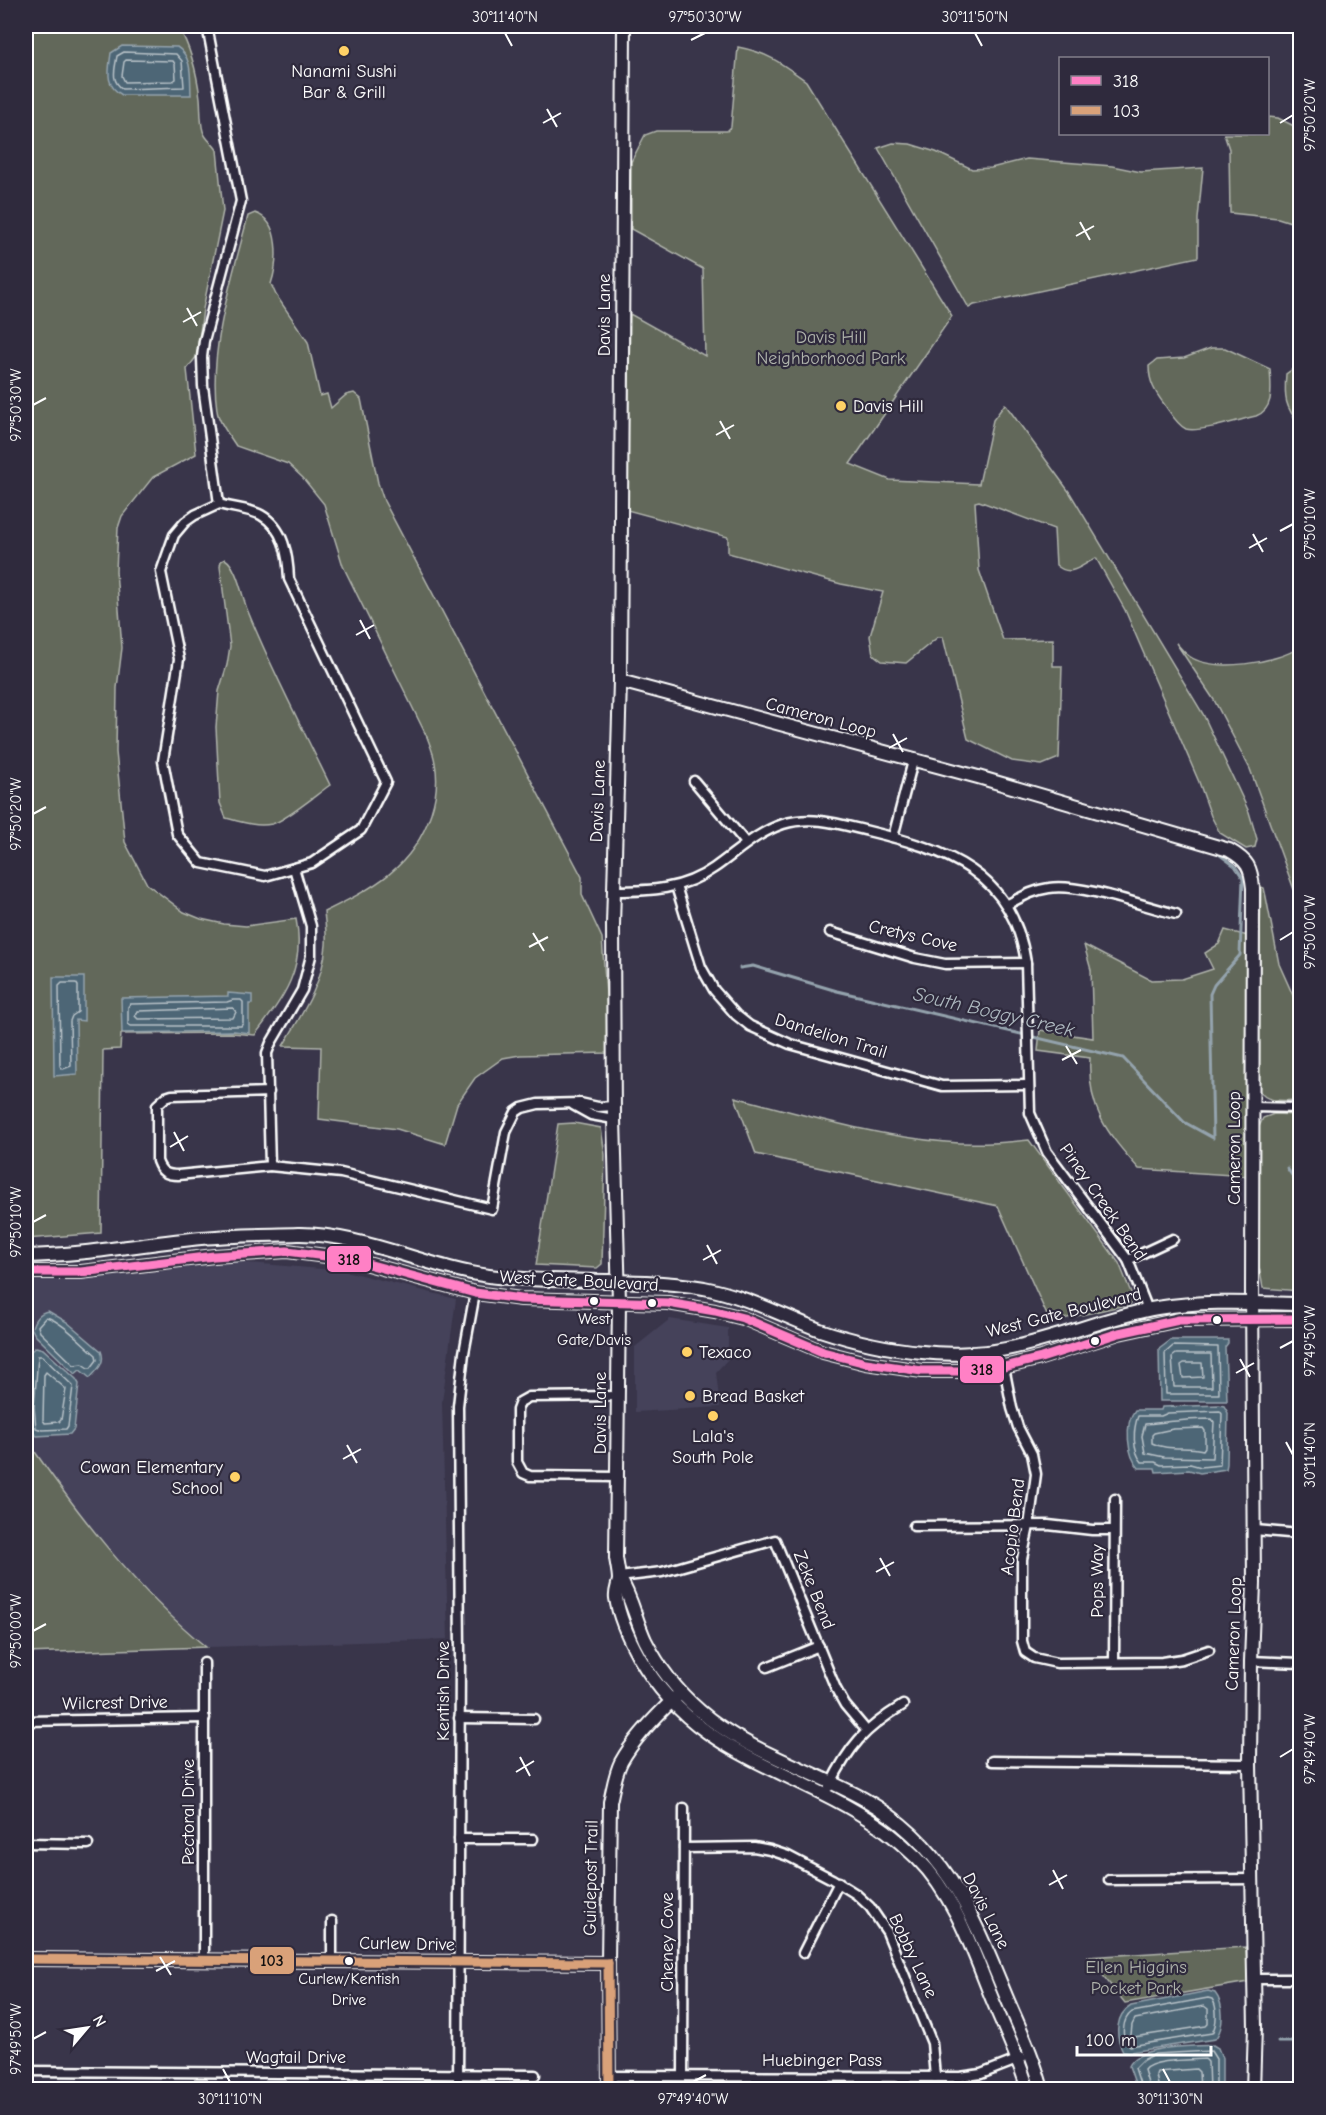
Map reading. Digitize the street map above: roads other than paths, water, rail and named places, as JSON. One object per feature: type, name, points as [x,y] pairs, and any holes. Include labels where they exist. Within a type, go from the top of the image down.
[{"type":"street","points":[[207,26],[241,201],[204,341],[202,357],[203,386],[219,504]]},
{"type":"street","name":"Davis Lane","points":[[624,26],[620,681],[614,891],[614,1112],[619,1280],[616,1558],[619,1577],[615,1596],[633,1646],[644,1666],[670,1702],[691,1721],[721,1742],[858,1812],[881,1827],[919,1861],[938,1884],[965,1932],[1028,2090]]},
{"type":"street","points":[[219,504],[260,514],[276,527],[288,560],[289,579],[386,782],[361,830],[312,863],[265,876],[201,863],[177,834],[164,761],[179,659],[162,572],[174,535],[185,522],[195,515],[219,504]]},
{"type":"street","name":"Cameron Loop","points":[[620,681],[978,777],[1229,850],[1242,858],[1251,871],[1253,888],[1254,1583],[1250,1764],[1254,2090]]},
{"type":"street","points":[[893,837],[913,761]]},
{"type":"street","points":[[694,781],[746,843]]},
{"type":"street","name":"Piney Creek Bend","points":[[614,891],[654,891],[676,886],[713,869],[746,843],[784,824],[814,820],[824,820],[923,846],[961,862],[980,876],[994,888],[1006,905],[1018,930],[1026,963],[1030,1113],[1047,1152],[1128,1260],[1148,1310]]},
{"type":"street","points":[[270,1167],[268,1048],[302,990],[311,956],[311,926],[294,868]]},
{"type":"street","name":"Dandelion Trail","points":[[676,886],[706,977],[723,1001],[750,1026],[790,1044],[942,1086],[1028,1085]]},
{"type":"street","points":[[1006,905],[1032,892],[1062,887],[1089,891],[1176,914]]},
{"type":"street","name":"Cretys Cove","points":[[830,932],[915,958],[945,964],[1026,963]]},
{"type":"street","points":[[269,1092],[166,1097],[157,1105],[157,1161],[160,1169],[169,1175],[270,1167],[342,1173],[492,1209],[506,1132],[512,1116],[522,1108],[573,1105],[591,1115],[614,1112]]},
{"type":"street","points":[[1252,1107],[1300,1108]]},
{"type":"street","name":"West Gate Boulevard","points":[[26,1256],[70,1254],[201,1238],[302,1234],[336,1239],[456,1270],[489,1276],[556,1280],[619,1280],[667,1283],[708,1289],[751,1300],[818,1329],[852,1340],[924,1353],[999,1350],[1148,1310],[1191,1304],[1300,1304]]},
{"type":"street","points":[[214,1256],[215,1249],[221,1246],[289,1235]]},
{"type":"street","points":[[1128,1260],[1173,1239]]},
{"type":"street","name":"West Gate Boulevard","points":[[26,1272],[81,1272],[214,1256],[287,1251],[349,1259],[475,1293],[521,1299],[668,1303],[715,1311],[743,1318],[834,1355],[866,1364],[922,1371],[969,1371],[1004,1367],[1041,1358],[1119,1333],[1179,1320],[1300,1319]]},
{"type":"street","points":[[385,1251],[394,1263],[397,1273]]},
{"type":"street","name":"Kentish Drive","points":[[458,2090],[458,1406],[475,1293]]},
{"type":"street","points":[[1004,1367],[1009,1358],[1057,1341],[1071,1330]]},
{"type":"street","points":[[935,1371],[953,1365],[990,1359],[998,1354],[999,1350]]},
{"type":"street","name":"Acopio Bend","points":[[1004,1367],[1018,1427],[1035,1464],[1036,1487],[1022,1559],[1022,1641],[1025,1652],[1034,1658],[1057,1663],[1174,1662],[1209,1650]]},
{"type":"street","points":[[618,1396],[529,1397],[518,1406],[517,1420],[518,1466],[523,1473],[530,1476],[618,1477]]},
{"type":"street","name":"Pops Way","points":[[1114,1662],[1115,1499]]},
{"type":"street","points":[[914,1526],[1062,1526],[1114,1530]]},
{"type":"street","points":[[1254,1530],[1300,1534]]},
{"type":"street","name":"Zeke Bend","points":[[619,1577],[662,1572],[776,1539],[836,1689],[866,1730]]},
{"type":"street","name":"Davis Lane","points":[[619,1577],[629,1593],[645,1640],[656,1659],[681,1692],[700,1711],[744,1741],[831,1782],[888,1815],[910,1832],[950,1877],[976,1926],[1030,2055],[1042,2090]]},
{"type":"street","points":[[767,1667],[819,1646]]},
{"type":"street","points":[[1251,1661],[1300,1663]]},
{"type":"street","name":"Pectoral Drive","points":[[204,1663],[204,1960]]},
{"type":"street","name":"Guidepost Trail","points":[[609,2090],[610,1802],[621,1762],[633,1744],[681,1692]]},
{"type":"street","points":[[825,1795],[850,1748],[866,1730],[903,1705]]},
{"type":"street","name":"Wilcrest Drive","points":[[26,1720],[205,1718]]},
{"type":"street","points":[[459,1718],[534,1719]]},
{"type":"street","points":[[992,1761],[1250,1764]]},
{"type":"street","name":"Cheney Cove","points":[[683,2076],[684,1808]]},
{"type":"street","points":[[459,1839],[533,1839]]},
{"type":"street","points":[[26,1843],[88,1844]]},
{"type":"street","name":"Bobby Lane","points":[[684,1848],[754,1847],[770,1850],[788,1856],[839,1882],[870,1907],[887,1932],[933,2043],[935,2077]]},
{"type":"street","points":[[1109,1880],[1253,1879]]},
{"type":"street","points":[[803,1953],[839,1882]]},
{"type":"street","points":[[332,1920],[332,1961]]},
{"type":"street","name":"Curlew Drive","points":[[26,1959],[608,1964]]},
{"type":"street","points":[[1254,1978],[1300,1979]]},
{"type":"street","name":"Huebinger Pass","points":[[609,2076],[972,2076],[1030,2055]]},
{"type":"street","name":"Wagtail Drive","points":[[26,2071],[535,2075]]},
{"type":"water","points":[[122,46],[177,47],[186,56],[188,62],[191,95],[122,95],[116,91],[110,82],[109,65],[111,53]]},
{"type":"water","points":[[53,977],[84,977],[84,1021],[76,1020],[77,1074],[54,1076]]},
{"type":"water","points":[[228,993],[252,995],[252,1004],[249,1004],[249,1033],[234,1031],[122,1033],[121,998],[228,996]]},
{"type":"water","points":[[48,1311],[67,1322],[101,1351],[102,1363],[90,1378],[80,1370],[75,1374],[35,1335],[32,1329],[35,1320]]},
{"type":"water","points":[[1171,1340],[1228,1340],[1225,1347],[1227,1401],[1160,1401],[1159,1349]]},
{"type":"water","points":[[36,1347],[43,1349],[79,1384],[74,1429],[70,1434],[37,1436],[30,1430],[28,1407],[31,1351]]},
{"type":"water","points":[[1224,1406],[1228,1413],[1226,1469],[1200,1473],[1189,1470],[1156,1472],[1155,1468],[1139,1468],[1135,1463],[1128,1440],[1128,1431],[1135,1410]]},
{"type":"water","points":[[1208,1991],[1215,1993],[1222,2009],[1222,2022],[1215,2039],[1130,2052],[1123,2051],[1118,2033],[1119,2020],[1131,2006]]},
{"type":"water","points":[[1213,2045],[1218,2048],[1222,2058],[1222,2089],[1137,2089],[1129,2066],[1135,2059],[1155,2050]]},
{"type":"waterway","name":"South Boggy Creek","points":[[740,968],[753,966],[837,991],[1123,1058],[1184,1122],[1213,1138],[1210,994],[1214,985],[1240,955],[1243,878],[1235,866],[1220,855]]},
{"type":"waterway","name":"South Boggy Creek","points":[[1287,1168],[1300,1187]]},
{"type":"waterway","points":[[1278,2042],[1300,2042]]},
{"type":"place","name":"Nanami Sushi Bar & Grill","points":[[344,51]]},
{"type":"place","name":"Davis Hill","points":[[841,406]]},
{"type":"place","name":"West Gate/Davis","points":[[594,1301]]},
{"type":"place","name":"Texaco","points":[[687,1352]]},
{"type":"place","name":"Bread Basket","points":[[690,1396]]},
{"type":"place","name":"Lala's South Pole","points":[[713,1416]]},
{"type":"place","name":"Cowan Elementary School","points":[[235,1477]]},
{"type":"place","name":"Curlew/Kentish Drive","points":[[349,1961]]},
{"type":"park label","name":"Davis Hill Neighborhood Park","points":[[831,347]]},
{"type":"park label","name":"Ellen Higgins Pocket Park","points":[[1136,1977]]}]
